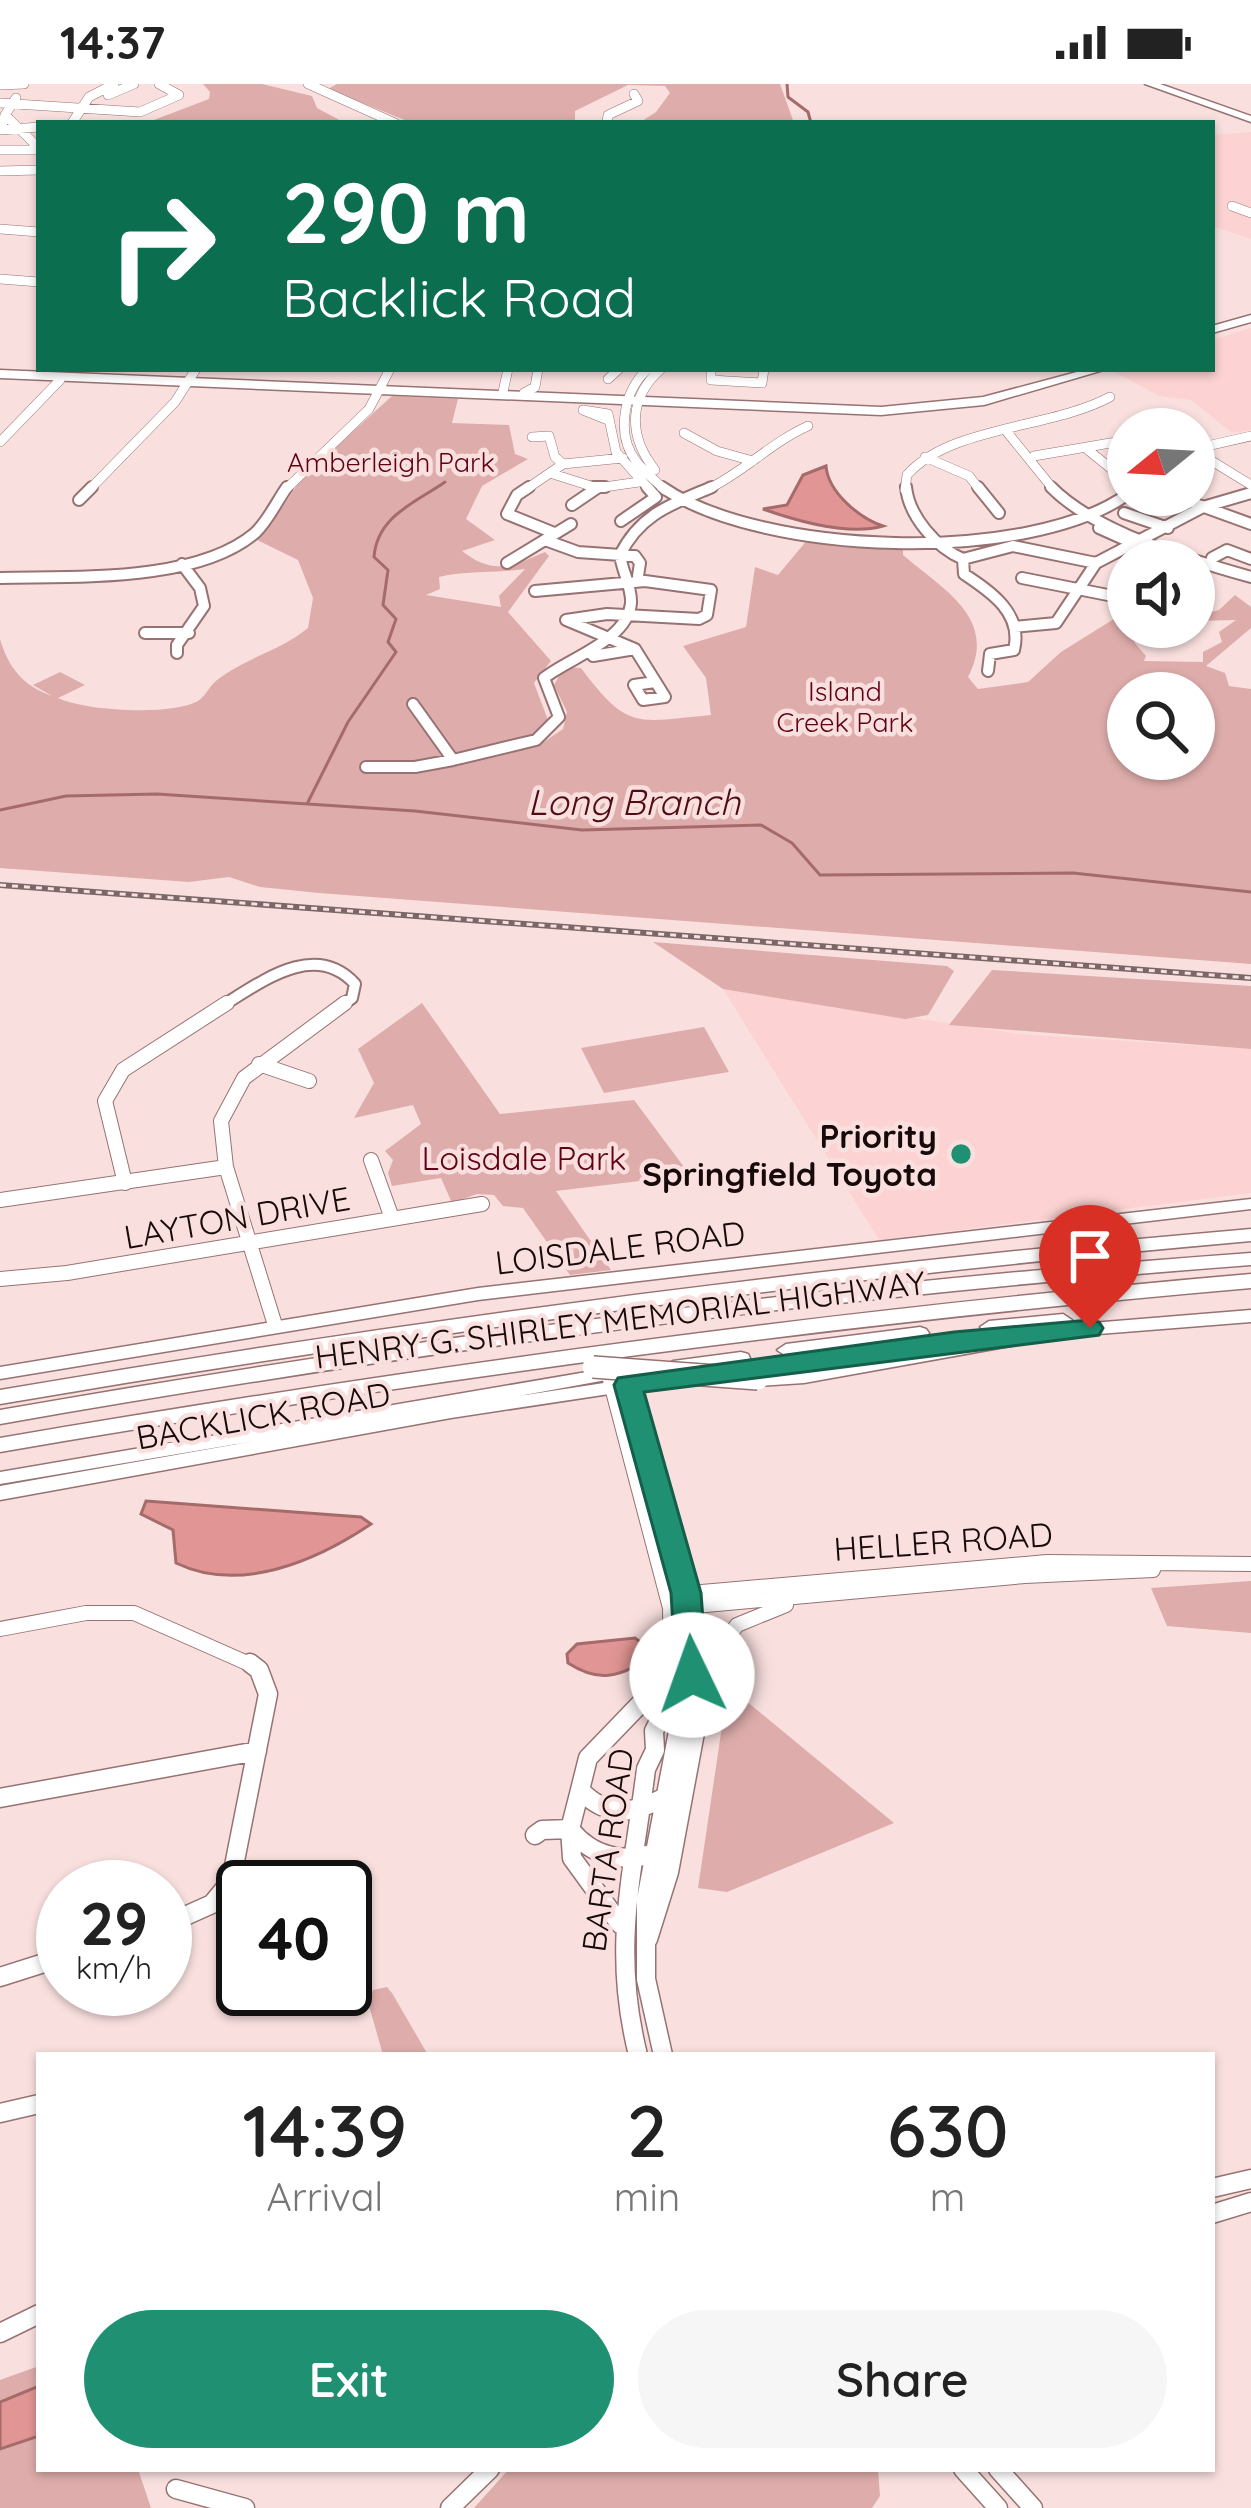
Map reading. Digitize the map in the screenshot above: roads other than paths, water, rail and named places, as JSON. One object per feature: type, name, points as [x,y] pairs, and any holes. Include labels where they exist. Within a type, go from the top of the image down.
[{"type":"highway","points":[[1120,1246],[1251,1223]]},
{"type":"highway","name":"HENRY G. SHIRLEY MEMORIAL HIGHWAY","points":[[0,1397],[559,1309],[1251,1235]]},
{"type":"highway","points":[[0,1417],[398,1350],[848,1293],[1251,1258]]},
{"type":"highway","name":"HENRY G. SHIRLEY MEMORIAL HIGHWAY","points":[[0,1450],[288,1396],[708,1336],[1251,1281]]},
{"type":"highway","points":[[288,1396],[381,1372],[848,1293]]},
{"type":"highway","points":[[0,1450],[334,1400],[613,1377],[804,1376],[1058,1331]]},
{"type":"main road","points":[[1150,84],[1251,117]]},
{"type":"main road","points":[[1160,84],[1251,117]]},
{"type":"main road","points":[[1215,332],[1251,321]]},
{"type":"main road","points":[[0,371],[60,380],[190,378]]},
{"type":"main road","points":[[0,371],[923,409],[984,401],[1090,372]]},
{"type":"main road","points":[[380,390],[920,405],[999,393],[1072,372]]},
{"type":"main road","name":"LOISDALE ROAD","points":[[0,1373],[275,1325],[634,1274],[1251,1204]]},
{"type":"main road","name":"BACKLICK ROAD","points":[[0,1478],[613,1377],[914,1334],[1251,1304]]},
{"type":"main road","name":"BACKLICK ROAD","points":[[0,1492],[613,1377],[1251,1316]]},
{"type":"street","points":[[87,84],[103,88]]},
{"type":"street","points":[[74,120],[82,106],[114,84]]},
{"type":"street","points":[[96,106],[109,94],[134,84]]},
{"type":"street","points":[[15,100],[140,112],[179,95],[159,84]]},
{"type":"street","points":[[308,84],[388,120]]},
{"type":"street","points":[[0,85],[24,85],[41,98],[0,103]]},
{"type":"street","points":[[24,85],[1,130],[36,128]]},
{"type":"street","points":[[607,120],[608,115],[638,101],[634,94]]},
{"type":"street","points":[[21,130],[36,147]]},
{"type":"street","points":[[0,150],[36,149]]},
{"type":"street","points":[[0,171],[36,170]]},
{"type":"street","points":[[1251,201],[1232,206],[1251,212]]},
{"type":"street","points":[[0,229],[36,232]]},
{"type":"street","points":[[0,279],[36,282]]},
{"type":"street","points":[[0,578],[116,575],[225,550],[257,531],[291,481],[369,410],[389,372]]},
{"type":"street","points":[[503,392],[507,372]]},
{"type":"street","points":[[524,393],[535,387],[538,372]]},
{"type":"street","points":[[608,379],[616,372]]},
{"type":"street","points":[[644,372],[634,381],[635,437],[641,453],[689,497]]},
{"type":"street","points":[[658,372],[633,399],[622,433],[631,457],[689,497],[736,519],[798,534],[867,542],[936,541],[1028,535],[1107,503]]},
{"type":"street","points":[[711,372],[711,380],[717,383],[750,385],[762,383],[764,372]]},
{"type":"street","points":[[79,500],[190,378]]},
{"type":"street","points":[[0,442],[60,380]]},
{"type":"street","points":[[1096,563],[1030,545],[976,552],[963,559],[944,554],[904,491],[911,469],[925,457],[960,442],[1065,417],[1110,397]]},
{"type":"street","points":[[608,420],[616,459],[656,496],[625,518],[645,519]]},
{"type":"street","points":[[631,579],[620,555],[625,540],[645,519],[730,479],[773,442],[808,426]]},
{"type":"street","points":[[1007,432],[1034,456],[1054,491],[1090,513],[1251,577]]},
{"type":"street","points":[[684,433],[717,452],[753,461]]},
{"type":"street","points":[[532,436],[549,436],[562,464]]},
{"type":"street","points":[[1215,444],[1251,436]]},
{"type":"street","points":[[1034,456],[1107,445]]},
{"type":"street","points":[[1088,450],[1107,465]]},
{"type":"street","points":[[366,767],[415,767],[453,760],[517,746],[551,730],[559,717],[544,679],[571,656],[608,638],[628,615],[638,558],[596,554],[549,537],[507,514],[517,495],[554,474],[562,464],[631,457]]},
{"type":"street","points":[[925,457],[969,476],[999,513]]},
{"type":"street","points":[[1215,464],[1251,489]]},
{"type":"street","points":[[554,474],[598,488]]},
{"type":"street","points":[[572,505],[598,488],[639,482]]},
{"type":"street","points":[[1215,502],[1251,489]]},
{"type":"street","points":[[1215,511],[1251,524]]},
{"type":"street","points":[[1133,516],[1168,528]]},
{"type":"street","points":[[1140,540],[1188,516]]},
{"type":"street","points":[[507,563],[571,524]]},
{"type":"street","points":[[1099,528],[1122,540]]},
{"type":"street","points":[[596,554],[614,542]]},
{"type":"street","points":[[1215,556],[1227,550],[1249,556]]},
{"type":"street","points":[[1227,571],[1249,556]]},
{"type":"street","points":[[1015,627],[1056,623],[1067,614],[1096,563],[1107,557]]},
{"type":"street","points":[[963,559],[964,574],[1004,604],[1015,627],[1018,646],[993,652],[988,671]]},
{"type":"street","points":[[177,653],[177,645],[206,604],[201,588],[182,563]]},
{"type":"street","points":[[1022,578],[1107,595]]},
{"type":"street","points":[[535,591],[631,579],[711,590],[707,615],[699,620],[628,615],[566,620],[635,649],[656,682]]},
{"type":"street","points":[[146,633],[189,633]]},
{"type":"street","points":[[593,656],[635,649]]},
{"type":"street","points":[[413,704],[453,760]]},
{"type":"street","points":[[124,1184],[105,1101],[123,1070],[281,969],[306,964],[337,968],[355,984],[352,998],[238,1084],[224,1111],[220,1140],[226,1167],[275,1325]]},
{"type":"street","points":[[259,1064],[309,1081]]},
{"type":"street","points":[[371,1160],[392,1218]]},
{"type":"street","points":[[0,1200],[226,1167]]},
{"type":"street","name":"LAYTON DRIVE","points":[[0,1280],[482,1204]]},
{"type":"street","name":"BARTA ROAD","points":[[613,1377],[691,1660],[686,1712],[646,1900],[644,1948],[653,2028],[662,2052]]},
{"type":"street","name":"HELLER ROAD","points":[[678,1600],[1047,1562],[1251,1564]]},
{"type":"street","name":"HELLER ROAD","points":[[678,1600],[856,1592],[1223,1564]]},
{"type":"street","points":[[644,1948],[669,1872],[712,1651],[737,1625],[780,1606],[856,1592]]},
{"type":"street","name":"BARTA ROAD","points":[[637,2052],[621,1983],[620,1924],[670,1672],[678,1600]]},
{"type":"street","points":[[0,1629],[124,1611],[156,1618],[226,1651],[254,1665],[266,1682],[231,1881],[212,1904],[192,1913]]},
{"type":"street","points":[[691,1660],[703,1692]]},
{"type":"street","points":[[620,1924],[615,1910],[573,1867],[567,1855],[570,1829],[588,1758],[670,1672]]},
{"type":"street","points":[[0,1798],[257,1751]]},
{"type":"street","points":[[580,1790],[607,1814],[640,1810],[668,1796]]},
{"type":"street","points":[[535,1835],[542,1830],[570,1829]]},
{"type":"street","points":[[570,1829],[587,1849],[631,1858],[657,1852]]},
{"type":"street","points":[[0,1977],[36,1966]]},
{"type":"street","points":[[0,2113],[36,2105]]},
{"type":"street","points":[[1215,2187],[1251,2180]]},
{"type":"street","points":[[1215,2213],[1251,2202]]},
{"type":"street","points":[[0,2333],[36,2315]]},
{"type":"street","points":[[450,2508],[487,2472]]},
{"type":"street","points":[[966,2472],[998,2508]]},
{"type":"street","points":[[1001,2472],[1036,2508]]},
{"type":"street","points":[[1011,2472],[1036,2508]]},
{"type":"street","points":[[176,2489],[245,2508]]},
{"type":"waterway","points":[[787,84],[788,97],[808,112],[810,120]]},
{"type":"waterway","points":[[463,463],[468,458]]},
{"type":"waterway","points":[[308,802],[348,722],[396,652],[388,642],[396,619],[383,605],[388,570],[374,557],[382,531],[399,512],[445,482]]},
{"type":"waterway","name":"Long Branch","points":[[0,810],[66,796],[157,794],[415,811],[582,830],[761,825],[792,843],[820,875],[1073,873],[1251,892]]},
{"type":"railway","points":[[0,885],[1251,978]]},
{"type":"place","name":"Priority Springfield Toyota","points":[[961,1154]]},
{"type":"park label","name":"Amberleigh Park","points":[[391,462]]},
{"type":"park label","name":"Island Creek Park","points":[[845,706]]},
{"type":"park label","name":"Loisdale Park","points":[[524,1157]]}]
